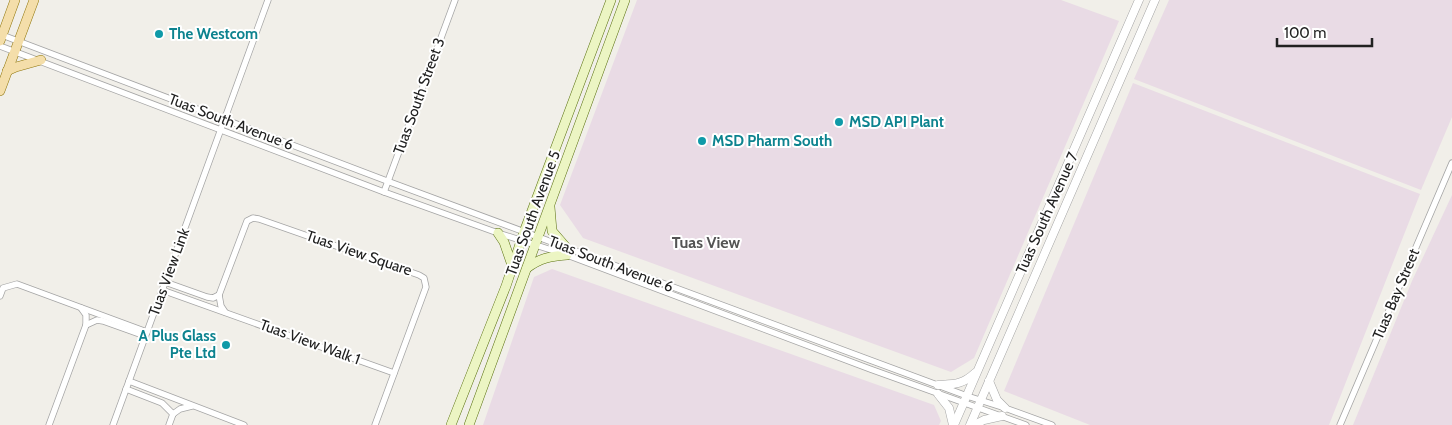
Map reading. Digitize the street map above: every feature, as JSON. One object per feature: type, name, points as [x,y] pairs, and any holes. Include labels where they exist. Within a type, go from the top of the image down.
[{"type":"main road","points":[[1,38],[15,0]]},
{"type":"main road","points":[[0,91],[34,0]]},
{"type":"main road","name":"Tuas South Avenue 5","points":[[451,425],[513,268],[523,236],[611,0]]},
{"type":"main road","name":"Tuas South Avenue 5","points":[[469,425],[549,204],[626,0]]},
{"type":"main road","points":[[7,71],[16,66],[41,60]]},
{"type":"main road","points":[[527,268],[548,256],[566,251],[552,230],[549,204]]},
{"type":"main road","points":[[498,233],[504,242],[513,268]]},
{"type":"street","name":"Tuas View Link","points":[[113,425],[268,0]]},
{"type":"street","name":"Tuas South Street 3","points":[[384,192],[455,0]]},
{"type":"street","name":"Tuas South Avenue 7","points":[[954,425],[1139,0]]},
{"type":"street","name":"Tuas South Avenue 7","points":[[970,425],[1155,0]]},
{"type":"street","name":"Tuas South Avenue 6","points":[[1,38],[19,41],[938,394],[1005,408],[1052,425]]},
{"type":"street","name":"Tuas South Avenue 6","points":[[0,46],[384,192],[498,233],[523,236]]},
{"type":"street","name":"Tuas Bay Street","points":[[1340,425],[1452,163]]},
{"type":"street","name":"Tuas View Square","points":[[220,295],[247,221],[252,218],[259,218],[419,274],[424,278],[426,287],[375,425]]},
{"type":"street","name":"Tuas South Avenue 6","points":[[537,240],[938,385],[966,400]]},
{"type":"street","points":[[165,282],[207,297],[220,295],[221,306],[225,312]]},
{"type":"street","points":[[0,296],[3,288],[17,284],[146,334]]},
{"type":"street","name":"Tuas View Walk 1","points":[[162,290],[394,373]]},
{"type":"street","points":[[49,424],[86,325],[86,315],[80,307]]},
{"type":"street","points":[[86,325],[97,320],[146,334]]},
{"type":"street","points":[[938,385],[961,383],[978,370]]},
{"type":"street","points":[[129,381],[244,425]]},
{"type":"street","points":[[989,381],[998,400],[1005,408]]},
{"type":"street","points":[[126,389],[162,403],[173,414]]},
{"type":"street","points":[[938,394],[949,408],[954,425]]},
{"type":"street","name":"Tuas South Avenue 6","points":[[979,404],[1002,416],[1026,425]]},
{"type":"street","points":[[169,425],[173,414],[180,409],[192,406]]},
{"type":"street","points":[[974,425],[984,420],[1002,416]]},
{"type":"shaded area","points":[[637,0],[1061,0],[1119,21],[974,358],[951,372],[583,238],[560,205]]},
{"type":"shaded area","points":[[1169,0],[1452,0],[1452,117],[1421,190],[1134,79]]},
{"type":"shaded area","points":[[1133,83],[1420,194],[1329,425],[1090,425],[1004,391]]},
{"type":"shaded area","points":[[1452,195],[1452,425],[1353,425],[1412,281]]},
{"type":"shaded area","points":[[552,269],[934,405],[941,421],[939,425],[483,425],[534,277]]},
{"type":"place","name":"The Westcom","points":[[159,34]]},
{"type":"place","name":"MSD API Plant","points":[[839,122]]},
{"type":"place","name":"MSD Pharm South","points":[[702,141]]},
{"type":"place","name":"A Plus Glass Pte Ltd","points":[[226,345]]},
{"type":"district","name":"Tuas View","points":[[706,242]]}]
